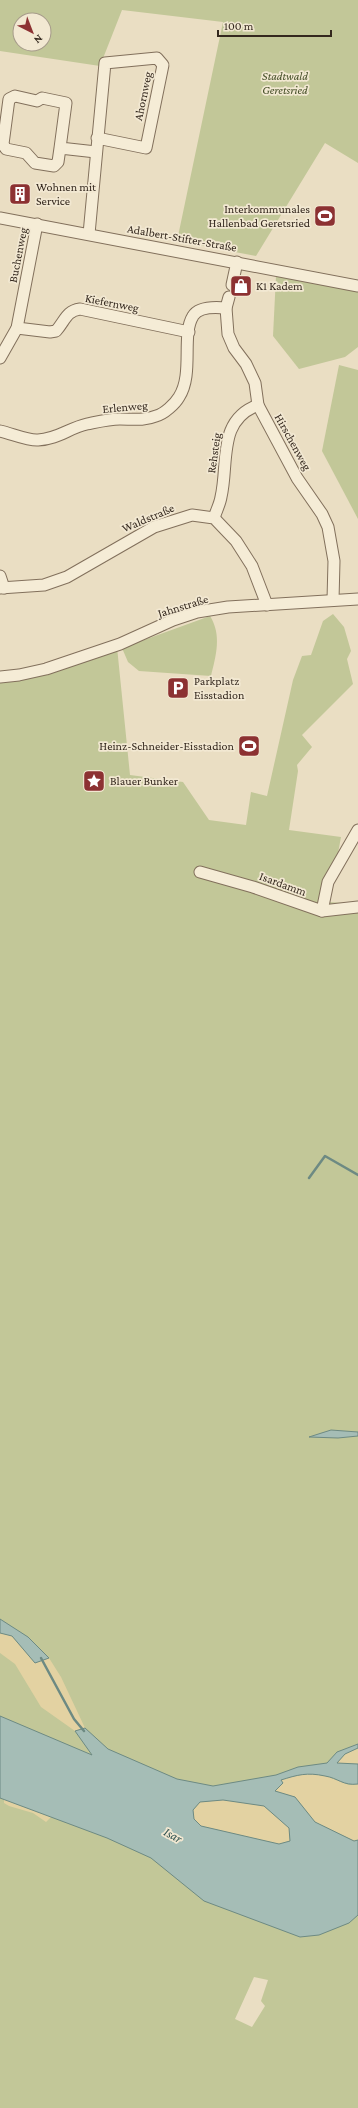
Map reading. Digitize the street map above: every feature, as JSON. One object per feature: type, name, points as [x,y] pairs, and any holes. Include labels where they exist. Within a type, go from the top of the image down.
[{"type":"street","name":"Ahornweg","points":[[89,234],[97,138],[105,63],[157,58],[163,65],[146,148],[97,138]]},
{"type":"street","points":[[15,96],[37,101],[42,98],[66,103],[60,148],[58,162],[54,166],[36,163],[26,153],[6,149],[3,144],[9,99],[15,96]]},
{"type":"street","points":[[60,148],[96,152]]},
{"type":"street","name":"Adalbert-Stifter-Straße","points":[[0,218],[358,286]]},
{"type":"street","name":"Buchenweg","points":[[0,358],[17,328],[37,224]]},
{"type":"street","points":[[232,285],[237,262]]},
{"type":"street","name":"Erlenweg","points":[[0,431],[36,440],[55,438],[85,424],[118,419],[146,419],[158,416],[180,396],[185,380],[188,359],[188,332],[193,316],[199,310],[228,303]]},
{"type":"street","name":"Hirschenweg","points":[[228,303],[228,334],[234,348],[246,364],[255,383],[258,405],[297,478],[322,514],[328,527],[334,561],[333,600]]},
{"type":"street","name":"Kiefernweg","points":[[17,328],[50,332],[56,331],[65,316],[72,310],[80,309],[188,332]]},
{"type":"street","name":"Rehsteig","points":[[214,518],[221,497],[229,433],[235,421],[246,410],[258,405]]},
{"type":"street","name":"Waldstraße","points":[[2,588],[44,585],[67,576],[127,541],[172,520],[192,515],[214,518]]},
{"type":"street","points":[[214,518],[236,541],[252,566],[267,605]]},
{"type":"street","points":[[0,576],[2,588]]},
{"type":"street","name":"Jahnstraße","points":[[0,677],[19,675],[46,669],[120,644],[173,620],[197,612],[228,607],[358,599]]},
{"type":"street","points":[[322,911],[328,882],[358,830]]},
{"type":"street","name":"Isardamm","points":[[200,872],[253,886],[322,911],[358,907]]},
{"type":"green space","name":"Stadtwald Geretsried","points":[[0,0],[358,0],[358,163],[325,143],[256,256],[177,241],[223,22],[122,10],[100,66],[0,51]]},
{"type":"green space","points":[[276,276],[358,292],[358,347],[345,357],[299,369],[273,336]]},
{"type":"green space","points":[[339,365],[358,370],[358,519],[322,451]]},
{"type":"green space","points":[[333,614],[344,627],[351,651],[347,659],[353,684],[302,735],[312,747],[297,765],[298,771],[289,830],[341,837],[329,902],[358,904],[358,2108],[0,2108],[0,680],[117,647],[130,775],[183,782],[209,820],[246,825],[251,792],[267,796],[293,680],[302,656],[311,655],[323,621]],"holes":[[[254,1977],[268,1980],[261,2001],[265,2006],[252,2027],[235,2019]]]},
{"type":"green space","points":[[210,616],[214,623],[217,638],[216,653],[211,676],[139,671],[128,662],[122,648]]},
{"type":"sand","points":[[0,1633],[12,1636],[35,1663],[49,1658],[61,1677],[85,1728],[75,1731],[41,1707],[15,1664],[0,1653]]},
{"type":"sand","points":[[358,1748],[358,1764],[336,1763],[345,1754]]},
{"type":"sand","points":[[302,1773],[326,1776],[349,1785],[358,1784],[358,1840],[354,1841],[315,1822],[295,1797],[275,1791],[283,1783],[281,1780]]},
{"type":"sand","points":[[4,1799],[52,1816],[46,1822],[33,1813],[9,1806],[4,1803]]},
{"type":"sand","points":[[223,1800],[264,1806],[289,1828],[290,1841],[279,1844],[201,1826],[194,1819],[193,1810],[200,1802]]},
{"type":"water","points":[[331,1430],[358,1432],[358,1436],[338,1438],[309,1437]]},
{"type":"water","points":[[0,1619],[28,1637],[49,1658],[35,1663],[12,1636],[0,1633]]},
{"type":"water","name":"Isar","points":[[0,1716],[92,1755],[75,1731],[85,1728],[108,1749],[177,1779],[213,1786],[276,1775],[298,1767],[327,1763],[337,1752],[358,1744],[358,1748],[345,1754],[337,1763],[358,1764],[358,1784],[348,1784],[330,1777],[307,1774],[297,1775],[281,1780],[283,1783],[275,1791],[295,1797],[315,1822],[354,1841],[358,1840],[358,1915],[349,1923],[319,1935],[300,1937],[204,1901],[151,1858],[107,1838],[0,1798]],"holes":[[[223,1800],[264,1806],[289,1828],[290,1841],[279,1844],[201,1826],[194,1819],[193,1810],[200,1802]]]},
{"type":"waterway","points":[[309,1178],[325,1156],[358,1175]]},
{"type":"waterway","points":[[41,1658],[74,1719],[84,1731]]},
{"type":"place","name":"Wohnen mit Service","points":[[20,194]]},
{"type":"place","name":"Interkommunales Hallenbad Geretsried","points":[[325,216]]},
{"type":"place","name":"K1 Kadem","points":[[241,286]]},
{"type":"place","name":"Parkplatz Eisstadion","points":[[178,688]]},
{"type":"place","name":"Heinz-Schneider-Eisstadion","points":[[249,746]]},
{"type":"place","name":"Blauer Bunker","points":[[94,781]]}]
